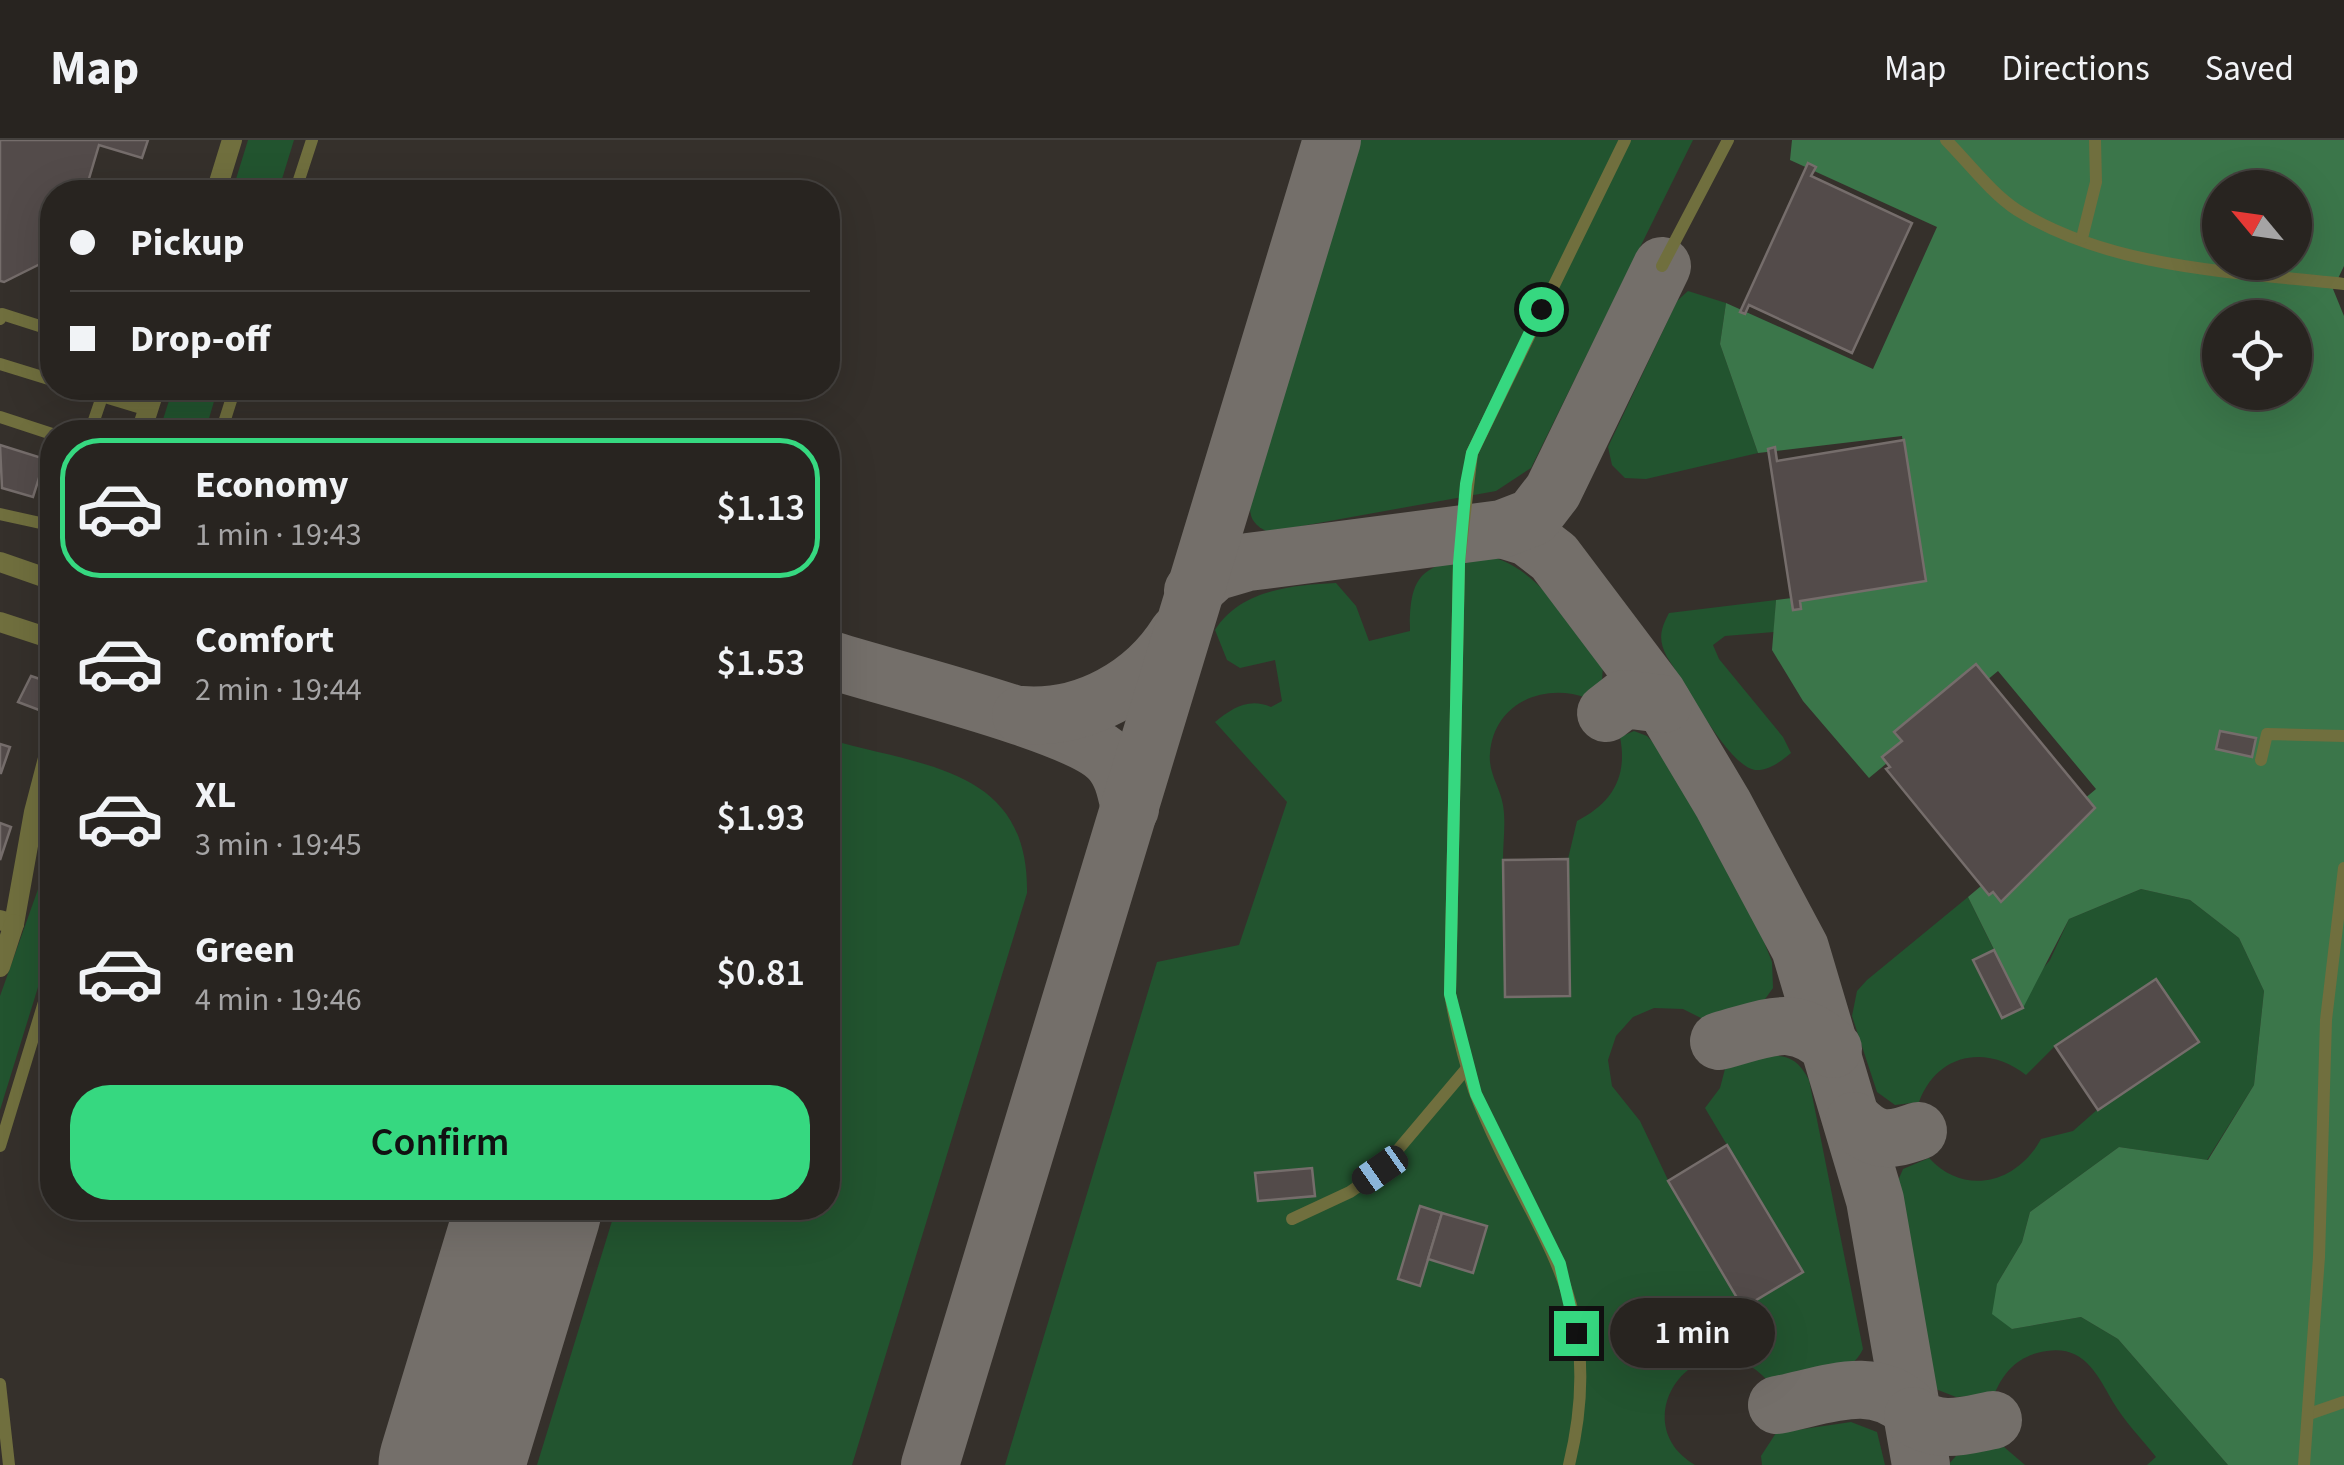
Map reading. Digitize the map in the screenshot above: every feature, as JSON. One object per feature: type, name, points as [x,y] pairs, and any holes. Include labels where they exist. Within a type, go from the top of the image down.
[{"type":"street","points":[[220,180],[232,140]]},
{"type":"street","points":[[145,420],[152,400]]},
{"type":"street","points":[[0,562],[40,576]]},
{"type":"street","points":[[0,622],[40,636]]},
{"type":"street","points":[[0,967],[7,922],[40,789]]},
{"type":"lane","points":[[300,180],[312,140]]},
{"type":"lane","points":[[1568,1465],[1580,1394],[1573,1310],[1560,1264],[1467,1068],[1450,994],[1448,940],[1459,563],[1472,453],[1625,140]]},
{"type":"lane","points":[[1662,266],[1728,140]]},
{"type":"lane","points":[[1946,140],[2014,208],[2082,238],[2162,262],[2344,284]]},
{"type":"lane","points":[[2082,238],[2096,182],[2095,140]]},
{"type":"lane","points":[[0,319],[2,314],[40,326]]},
{"type":"lane","points":[[0,364],[40,376]]},
{"type":"lane","points":[[123,400],[148,410]]},
{"type":"lane","points":[[0,417],[40,430]]},
{"type":"lane","points":[[0,514],[40,523]]},
{"type":"lane","points":[[2262,760],[2267,734],[2320,739],[2344,736]]},
{"type":"lane","points":[[2304,1465],[2319,1256],[2326,1020],[2344,868]]},
{"type":"lane","points":[[0,1146],[40,1015]]},
{"type":"lane","points":[[1292,1219],[1350,1192],[1380,1170],[1467,1068]]},
{"type":"lane","points":[[0,1384],[8,1465]]},
{"type":"lane","points":[[2308,1414],[2344,1402]]},
{"type":"green space","points":[[248,140],[294,140],[282,180],[236,180]]},
{"type":"green space","points":[[1358,140],[1693,140],[1531,468],[1496,491],[1268,532],[1252,519],[1250,498]]},
{"type":"green space","points":[[1792,140],[2344,140],[2344,266],[2333,289],[2344,316],[2344,1465],[2228,1465],[2118,1339],[2081,1317],[2012,1329],[1992,1314],[1997,1284],[2022,1242],[2030,1212],[2119,1147],[2208,1160],[2254,1085],[2264,991],[2239,938],[2190,900],[2141,889],[2069,919],[2023,1008],[1968,897],[2096,789],[1998,671],[1869,778],[1803,701],[1772,650],[1776,600],[1920,582],[1902,436],[1758,453],[1720,344],[1726,303],[1873,369],[1937,227],[1790,160]]},
{"type":"green space","points":[[1688,291],[1726,303],[1720,344],[1758,453],[1646,479],[1625,478],[1612,465],[1608,447],[1677,301]]},
{"type":"green space","points":[[169,400],[214,400],[209,420],[163,420]]},
{"type":"green space","points":[[1479,555],[1499,559],[1534,581],[1603,665],[1602,681],[1587,698],[1571,694],[1538,695],[1511,709],[1501,721],[1490,760],[1503,805],[1503,860],[1568,859],[1577,821],[1600,806],[1615,787],[1622,764],[1620,737],[1634,731],[1647,736],[1663,753],[1750,906],[1772,962],[1773,988],[1763,1002],[1703,1019],[1683,1009],[1654,1008],[1633,1017],[1616,1036],[1608,1060],[1612,1086],[1640,1121],[1668,1180],[1727,1145],[1705,1108],[1720,1088],[1725,1069],[1773,1056],[1792,1060],[1801,1068],[1809,1080],[1863,1349],[1856,1360],[1835,1373],[1808,1379],[1768,1381],[1743,1362],[1718,1358],[1696,1365],[1678,1380],[1667,1400],[1665,1423],[1674,1446],[1695,1465],[1005,1465],[1157,962],[1239,945],[1287,802],[1215,722],[1241,706],[1255,703],[1271,707],[1282,701],[1275,660],[1240,668],[1227,660],[1215,630],[1238,606],[1268,592],[1336,583],[1356,606],[1369,641],[1410,631],[1413,595],[1424,575],[1445,563]]},
{"type":"green space","points":[[1776,600],[1774,632],[1725,636],[1713,645],[1719,659],[1783,737],[1791,753],[1770,767],[1755,770],[1732,754],[1707,721],[1667,657],[1661,635],[1669,613]]},
{"type":"green space","points":[[840,742],[964,779],[990,796],[1010,820],[1023,851],[1027,893],[852,1465],[537,1465],[612,1220],[840,1220]]},
{"type":"green space","points":[[40,884],[40,981],[0,1110],[0,996]]},
{"type":"green space","points":[[2141,889],[2190,900],[2239,938],[2264,991],[2254,1085],[2207,1160],[2119,1147],[2030,1212],[2022,1242],[1997,1284],[2012,1329],[2081,1317],[2118,1339],[2228,1465],[2147,1465],[2156,1457],[2122,1416],[2093,1369],[2065,1351],[2052,1350],[2022,1359],[2005,1375],[1994,1395],[1956,1397],[1933,1388],[1897,1183],[1903,1169],[1929,1158],[1958,1178],[1990,1180],[2018,1166],[2041,1139],[2073,1131],[2098,1109],[2055,1046],[2026,1075],[1995,1059],[1980,1057],[1950,1064],[1927,1086],[1919,1102],[1895,1105],[1877,1092],[1852,1016],[1857,991],[1867,980],[1968,897],[1994,950],[1973,961],[2002,1018],[2050,960],[2069,919]]},
{"type":"green space","points":[[1851,1422],[1877,1432],[1885,1465],[1762,1465],[1761,1456],[1776,1433]]},
{"type":"green space","points":[[2004,1447],[2025,1465],[1948,1465],[1956,1456]]},
{"type":"building","points":[[0,140],[148,140],[142,158],[99,145],[89,180],[40,180],[40,264],[0,281]]},
{"type":"building","points":[[1808,163],[1816,167],[1811,176],[1912,223],[1852,353],[1749,305],[1745,314],[1740,312]]},
{"type":"building","points":[[1904,440],[1926,581],[1800,601],[1801,609],[1793,610],[1768,449],[1775,447],[1777,461]]},
{"type":"building","points":[[0,445],[40,457],[40,475],[33,497],[2,488]]},
{"type":"building","points":[[1976,664],[2095,808],[2001,902],[1993,892],[1989,895],[1886,769],[1890,767],[1882,757],[1902,741],[1894,732]]},
{"type":"building","points":[[31,676],[40,679],[40,710],[18,702]]},
{"type":"building","points":[[2220,731],[2256,738],[2252,757],[2216,749]]},
{"type":"building","points":[[0,744],[10,747],[1,773],[0,773]]},
{"type":"building","points":[[0,823],[11,827],[0,860]]},
{"type":"building","points":[[1568,859],[1570,996],[1505,997],[1503,860]]},
{"type":"building","points":[[1994,950],[2023,1008],[2002,1018],[1973,960]]},
{"type":"building","points":[[2156,979],[2199,1042],[2098,1110],[2055,1046]]},
{"type":"building","points":[[1727,1145],[1803,1272],[1743,1308],[1668,1181]]},
{"type":"building","points":[[1312,1168],[1315,1196],[1258,1201],[1255,1173]]},
{"type":"building","points":[[1420,1206],[1442,1213],[1420,1286],[1398,1279]]},
{"type":"building","points":[[1442,1213],[1487,1226],[1473,1273],[1428,1259]]},
{"type":"taxiway","points":[[930,1465],[1332,140]]},
{"type":"taxiway","points":[[1193,591],[1214,572],[1248,562],[1502,529],[1533,517],[1553,491],[1662,266]]},
{"type":"taxiway","points":[[1502,529],[1528,537],[1554,557],[1658,695],[1723,804],[1800,948],[1875,1200],[1921,1465]]},
{"type":"taxiway","points":[[1021,715],[1067,712],[1111,696],[1148,669],[1178,633]]},
{"type":"taxiway","points":[[840,663],[1021,717],[1090,745],[1118,770],[1130,809]]},
{"type":"taxiway","points":[[1606,713],[1624,699],[1663,704]]},
{"type":"taxiway","points":[[1719,1041],[1779,1026],[1805,1030],[1833,1049]]},
{"type":"taxiway","points":[[1854,1121],[1869,1133],[1884,1138],[1918,1131]]},
{"type":"taxiway","points":[[1777,1405],[1865,1390],[1897,1399],[1912,1411]]},
{"type":"taxiway","points":[[1913,1416],[1942,1427],[1993,1420]]},
{"type":"runway","points":[[451,1465],[525,1220]]},
{"type":"route","points":[[1541,309],[1472,453],[1466,484],[1459,563],[1448,940],[1450,994],[1459,1042],[1476,1094],[1560,1264],[1576,1333]]}]
